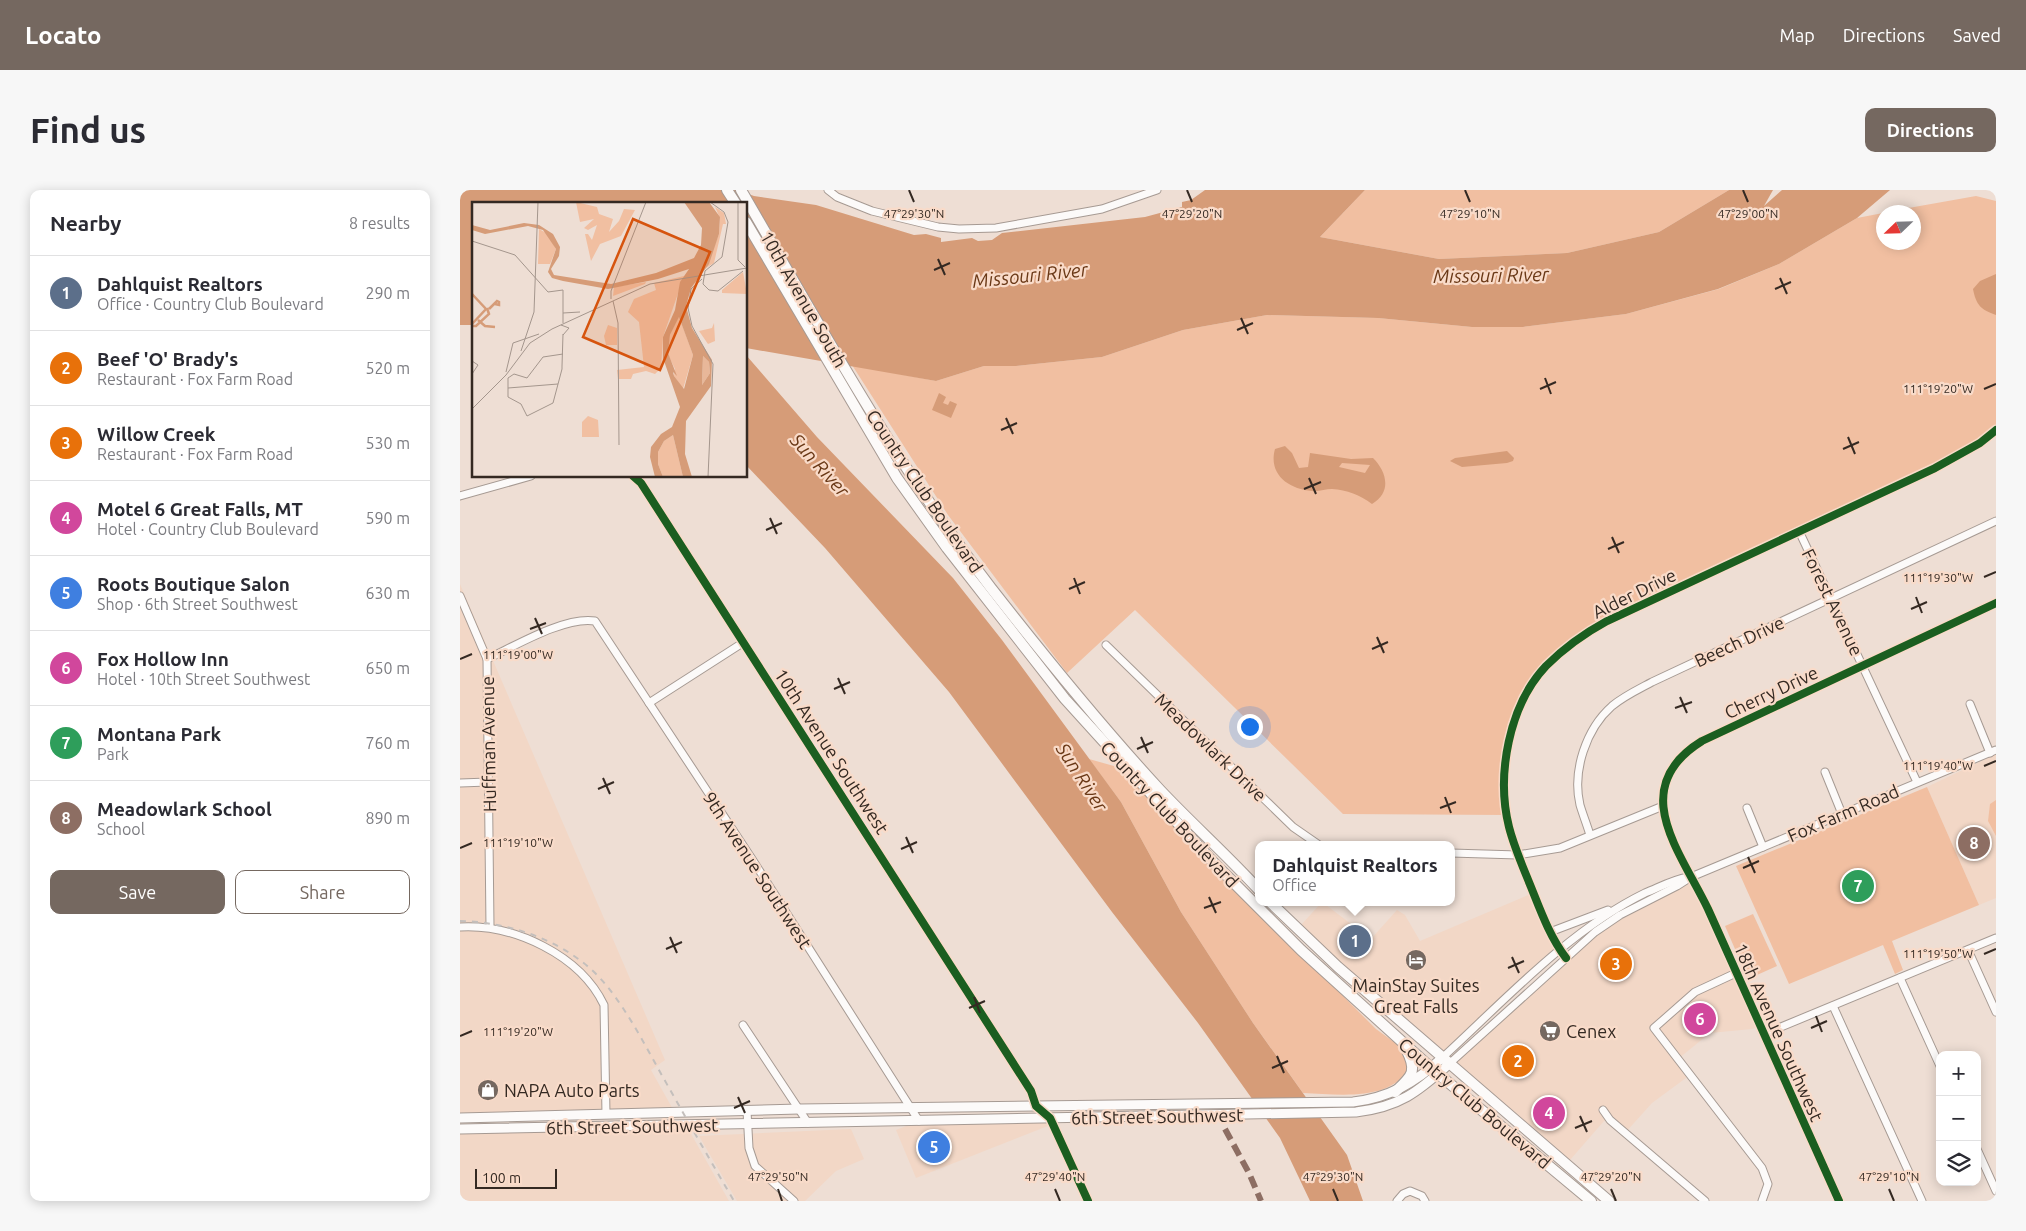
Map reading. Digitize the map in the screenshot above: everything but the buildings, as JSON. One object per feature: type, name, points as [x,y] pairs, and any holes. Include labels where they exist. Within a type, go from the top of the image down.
[{"type":"highway","points":[[728,190],[735,202]]},
{"type":"highway","name":"10th Avenue South","points":[[741,190],[748,202]]},
{"type":"highway","name":"10th Avenue South","points":[[748,202],[852,382]]},
{"type":"highway","name":"10th Avenue South","points":[[748,225],[841,385]]},
{"type":"highway","name":"Country Club Boulevard","points":[[852,382],[902,462],[991,587],[1094,715],[1155,784],[1255,886]]},
{"type":"highway","name":"Country Club Boulevard","points":[[841,385],[908,494],[946,548],[1065,699],[1126,768],[1255,905]]},
{"type":"highway","name":"Country Club Boulevard","points":[[1256,906],[1301,950],[1404,1044],[1591,1201]]},
{"type":"highway","name":"Country Club Boulevard","points":[[1274,906],[1338,967],[1608,1201]]},
{"type":"highway","points":[[1395,1092],[1411,1077],[1413,1071],[1410,1057],[1404,1044]]},
{"type":"main road","name":"6th Street Southwest","points":[[460,1129],[1343,1113],[1377,1109],[1400,1102],[1418,1091],[1446,1061]]},
{"type":"main road","name":"6th Street Southwest","points":[[460,1118],[799,1109],[1338,1102],[1363,1100],[1395,1092],[1435,1071]]},
{"type":"street","points":[[828,190],[837,197],[872,211],[938,227],[959,229],[996,228],[1057,218],[1102,209],[1157,190]]},
{"type":"street","name":"Alder Drive","points":[[1566,958],[1550,932],[1518,855],[1508,826],[1504,798],[1504,767],[1515,716],[1544,668],[1563,650],[1607,621],[1960,455],[1996,430]]},
{"type":"street","points":[[460,496],[524,478]]},
{"type":"street","name":"10th Avenue Southwest","points":[[635,478],[641,483],[744,642],[1031,1091],[1036,1106],[1050,1118],[1088,1201]]},
{"type":"street","name":"Beech Drive","points":[[1590,835],[1580,804],[1579,778],[1582,754],[1594,728],[1612,706],[1652,682],[1996,521]]},
{"type":"street","name":"Forest Avenue","points":[[1799,531],[1864,665],[1917,782]]},
{"type":"street","name":"Huffman Avenue","points":[[460,596],[487,659],[490,928]]},
{"type":"street","name":"Cherry Drive","points":[[1691,877],[1685,869],[1662,806],[1665,780],[1687,750],[1702,741],[1996,603]]},
{"type":"street","name":"9th Avenue Southwest","points":[[487,659],[556,628],[583,619],[595,621],[919,1121]]},
{"type":"street","points":[[649,703],[744,642]]},
{"type":"street","name":"Meadowlark Drive","points":[[1106,645],[1293,827],[1314,841]]},
{"type":"street","points":[[1970,704],[1993,752]]},
{"type":"street","name":"Fox Farm Road","points":[[1446,1061],[1595,932],[1620,915],[1691,877],[1993,752]]},
{"type":"street","points":[[1825,772],[1842,814]]},
{"type":"street","points":[[460,783],[488,782]]},
{"type":"street","points":[[1455,853],[1518,855],[1560,848],[1662,806]]},
{"type":"street","points":[[1747,808],[1763,847]]},
{"type":"street","name":"Fox Farm Road","points":[[1550,932],[1620,905],[1674,880],[1691,877]]},
{"type":"street","name":"18th Avenue Southwest","points":[[1691,877],[1708,909],[1839,1201]]},
{"type":"street","name":"Fox Farm Road","points":[[1446,1061],[1560,950],[1620,905]]},
{"type":"street","points":[[460,927],[490,928],[523,938],[556,954],[571,964],[597,989],[604,1005],[606,1114]]},
{"type":"street","points":[[1764,1034],[1996,938]]},
{"type":"street","points":[[1968,950],[1996,1012]]},
{"type":"street","points":[[1736,973],[1695,992],[1654,1028],[1762,1168],[1768,1184],[1762,1201]]},
{"type":"street","points":[[1900,978],[1936,1057]]},
{"type":"street","points":[[1833,1006],[1922,1201]]},
{"type":"street","points":[[742,1025],[808,1123]]},
{"type":"street","points":[[1603,1110],[1610,1120],[1705,1201]]},
{"type":"street","points":[[747,1111],[749,1148],[755,1166],[794,1201]]},
{"type":"street","points":[[1981,1158],[1996,1190]]},
{"type":"street","points":[[1397,1201],[1403,1194],[1410,1191],[1424,1198]]},
{"type":"shaded area","points":[[1365,190],[1729,190],[1659,232],[1567,253],[1439,259],[1320,237]]},
{"type":"shaded area","points":[[1976,196],[1996,201],[1996,430],[1980,443],[1607,621],[1545,668],[1515,717],[1508,742],[1507,815],[1343,814],[1135,610],[1067,673],[948,515],[852,365],[936,381],[984,366],[1016,366],[1102,357],[1183,330],[1267,315],[1378,318],[1472,327],[1523,327],[1626,314],[1719,289],[1779,264],[1857,218],[1876,214],[1876,250],[1921,250],[1921,206]]},
{"type":"shaded area","points":[[460,584],[665,1060],[651,1070],[675,1113],[460,1118]]},
{"type":"shaded area","points":[[1996,754],[1996,898],[1979,905],[1927,787]]},
{"type":"shaded area","points":[[1089,759],[1121,768],[1376,1029],[1405,1050],[1411,1065],[1402,1077],[1391,1086],[1363,1094],[1303,1093],[1253,1023],[1181,912],[1121,802]]},
{"type":"shaded area","points":[[1927,787],[1979,905],[1892,941],[1903,970],[1895,974],[1883,945],[1789,984],[1736,866]]},
{"type":"shaded area","points":[[1996,800],[1996,836],[1988,821],[1990,804]]},
{"type":"shaded area","points":[[1691,877],[1760,1026],[1752,1029],[1710,1033],[1678,1059],[1690,1075],[1652,1103],[1625,1133],[1610,1120],[1604,1121],[1570,1160],[1454,1060],[1595,932]]},
{"type":"shaded area","points":[[1533,893],[1560,950],[1442,1058],[1301,925],[1318,906],[1327,906],[1371,939],[1397,910],[1405,915],[1420,941]]},
{"type":"shaded area","points":[[1753,914],[1777,966],[1748,979],[1725,926]]},
{"type":"shaded area","points":[[1050,1118],[1053,1124],[916,1178],[896,1130],[919,1121]]},
{"type":"shaded area","points":[[686,1125],[729,1201],[460,1201],[460,1129]]},
{"type":"shaded area","points":[[851,1129],[864,1159],[836,1171],[805,1201],[737,1201],[699,1136]]},
{"type":"water","name":"Missouri River","points":[[460,190],[737,190],[754,196],[816,205],[914,235],[926,234],[941,238],[941,242],[972,238],[978,241],[992,240],[1002,233],[1145,217],[1182,207],[1182,202],[1191,200],[1205,190],[1365,190],[1320,237],[1439,259],[1567,253],[1659,232],[1729,190],[1773,190],[1764,206],[1782,190],[1890,190],[1857,218],[1779,264],[1718,289],[1626,314],[1523,327],[1472,327],[1378,318],[1267,315],[1183,330],[1102,357],[1016,366],[984,366],[936,381],[748,348],[748,202],[472,202],[472,325],[460,325]]},
{"type":"water","points":[[1996,274],[1996,315],[1980,306],[1973,289],[1980,281]]},
{"type":"water","name":"Sun River","points":[[748,357],[817,437],[953,578],[1002,640],[1121,802],[1181,912],[1253,1023],[1347,1155],[1363,1201],[1310,1201],[1280,1138],[1198,1023],[1112,912],[949,692],[825,548],[748,467]]},
{"type":"water","points":[[939,393],[946,397],[943,403],[948,405],[950,401],[957,404],[951,418],[932,410]]},
{"type":"water","points":[[1285,446],[1292,453],[1299,468],[1308,467],[1310,453],[1351,459],[1373,458],[1382,469],[1384,476],[1385,488],[1383,494],[1372,504],[1343,490],[1315,491],[1295,487],[1282,479],[1277,473],[1274,466],[1275,449]],"holes":[[[1342,463],[1370,465],[1365,473],[1339,467]]]},
{"type":"water","points":[[1507,451],[1514,458],[1513,461],[1507,463],[1462,467],[1450,461],[1455,458]]},
{"type":"railway","points":[[460,921],[500,926],[540,938],[576,957],[592,970],[606,985],[630,1019],[734,1201]]},
{"type":"marked path","points":[[1225,1129],[1249,1173],[1261,1201]]},
{"type":"cycle path","points":[[1566,958],[1546,924],[1511,834],[1505,807],[1505,763],[1515,720],[1533,682],[1546,666],[1575,641],[1607,621],[1935,468],[1980,443],[1996,430]]},
{"type":"cycle path","points":[[635,478],[641,483],[1031,1091],[1036,1106],[1050,1118],[1088,1201]]},
{"type":"cycle path","points":[[1839,1201],[1708,909],[1674,843],[1666,821],[1663,800],[1667,779],[1679,759],[1702,741],[1996,603]]},
{"type":"place","name":"Meadowlark School","points":[[1974,843]]},
{"type":"place","name":"Montana Park","points":[[1858,886]]},
{"type":"place","name":"Dahlquist Realtors","points":[[1355,941]]},
{"type":"place","name":"MainStay Suites Great Falls","points":[[1416,960]]},
{"type":"place","name":"Willow Creek","points":[[1616,964]]},
{"type":"place","name":"Fox Hollow Inn","points":[[1700,1019]]},
{"type":"place","name":"Cenex","points":[[1550,1031]]},
{"type":"place","name":"Beef 'O' Brady's","points":[[1518,1061]]},
{"type":"place","name":"NAPA Auto Parts","points":[[488,1090]]},
{"type":"place","name":"Motel 6 Great Falls, MT","points":[[1549,1113]]},
{"type":"place","name":"Roots Boutique Salon","points":[[934,1147]]}]
